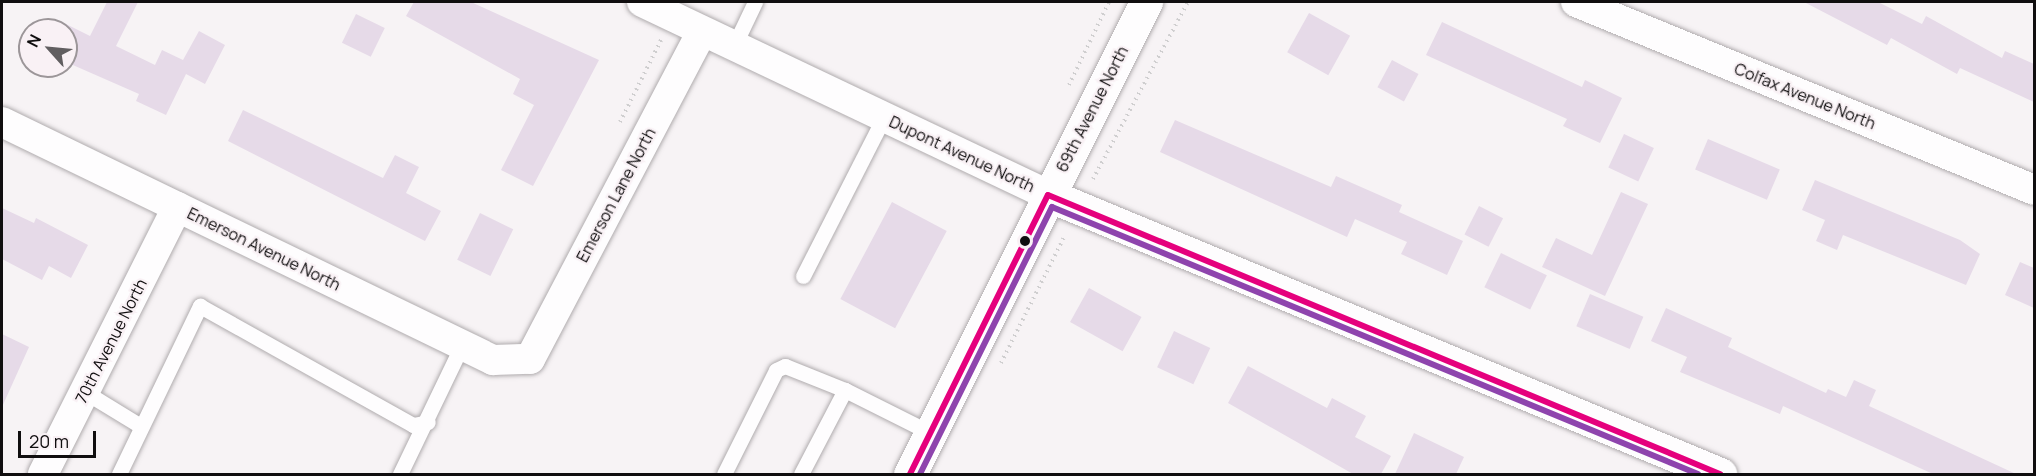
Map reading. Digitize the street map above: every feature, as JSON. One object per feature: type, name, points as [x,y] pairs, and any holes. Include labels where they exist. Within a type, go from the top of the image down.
[{"type":"street","name":"Dupont Avenue North","points":[[642,2],[1048,195],[1720,474]]},
{"type":"street","name":"69th Avenue North","points":[[910,474],[1146,2]]},
{"type":"street","name":"Colfax Avenue North","points":[[1576,2],[2034,190]]},
{"type":"street","name":"Emerson Lane North","points":[[530,359],[702,30]]},
{"type":"street","name":"Emerson Avenue North","points":[[2,122],[493,360],[530,359]]},
{"type":"street","name":"70th Avenue North","points":[[43,474],[177,207]]},
{"type":"lane","points":[[734,46],[755,2]]},
{"type":"lane","points":[[803,276],[884,117]]},
{"type":"lane","points":[[119,474],[139,425],[200,306],[412,425],[428,422]]},
{"type":"lane","points":[[400,474],[428,422],[462,345]]},
{"type":"lane","points":[[724,474],[776,370],[785,366],[845,390],[931,433]]},
{"type":"lane","points":[[801,474],[845,390]]},
{"type":"lane","points":[[85,392],[139,425]]},
{"type":"path","points":[[1093,180],[1188,2]]},
{"type":"building","points":[[107,2],[138,2],[116,46],[155,65],[162,50],[183,60],[199,31],[225,45],[205,84],[186,74],[166,115],[136,101],[139,94],[78,67],[78,30],[90,36]]},
{"type":"building","points":[[414,2],[471,2],[599,60],[533,186],[501,170],[534,105],[513,94],[520,79],[406,16]]},
{"type":"building","points":[[1804,2],[1878,2],[1922,24],[1926,16],[2002,58],[2005,51],[2034,64],[2034,102],[1960,68],[1957,74],[1891,38],[1887,45]]},
{"type":"building","points":[[1309,13],[1350,36],[1328,75],[1287,52]]},
{"type":"building","points":[[356,14],[385,28],[371,57],[342,43]]},
{"type":"building","points":[[1442,22],[1582,87],[1585,80],[1622,98],[1600,143],[1563,126],[1567,119],[1426,55]]},
{"type":"building","points":[[1392,60],[1418,74],[1404,101],[1377,87]]},
{"type":"building","points":[[243,110],[383,178],[395,155],[419,167],[406,193],[441,211],[425,241],[228,141]]},
{"type":"building","points":[[1175,120],[1331,187],[1336,176],[1402,205],[1399,212],[1463,241],[1447,275],[1401,254],[1407,242],[1355,219],[1347,237],[1160,152]]},
{"type":"building","points":[[1624,134],[1654,148],[1638,181],[1608,168]]},
{"type":"building","points":[[1708,139],[1780,169],[1767,200],[1695,169]]},
{"type":"building","points":[[1815,180],[1960,240],[1980,254],[1966,285],[1843,235],[1837,250],[1816,241],[1825,220],[1802,210]]},
{"type":"building","points":[[1621,192],[1648,204],[1605,296],[1542,267],[1556,238],[1592,255]]},
{"type":"building","points":[[892,202],[947,231],[895,328],[840,299]]},
{"type":"building","points":[[1479,206],[1503,218],[1489,247],[1464,235]]},
{"type":"building","points":[[2,208],[34,223],[36,218],[88,245],[71,278],[49,266],[42,280],[2,259]]},
{"type":"building","points":[[480,213],[513,229],[490,276],[457,260]]},
{"type":"building","points":[[1501,253],[1547,275],[1530,310],[1484,287]]},
{"type":"building","points":[[2020,262],[2034,268],[2034,308],[2005,295]]},
{"type":"building","points":[[1089,288],[1141,317],[1123,351],[1070,322]]},
{"type":"building","points":[[1590,294],[1643,317],[1630,349],[1576,326]]},
{"type":"building","points":[[1666,308],[1732,338],[1728,347],[1826,393],[1828,389],[1846,397],[1854,380],[1876,390],[1869,406],[2016,474],[1933,474],[1783,406],[1780,414],[1680,372],[1687,357],[1651,341]]},
{"type":"building","points":[[1174,331],[1210,348],[1193,384],[1157,367]]},
{"type":"building","points":[[2,334],[29,347],[2,407]]},
{"type":"building","points":[[1248,366],[1327,408],[1332,398],[1366,416],[1355,437],[1391,456],[1381,474],[1353,474],[1228,403]]},
{"type":"building","points":[[1414,433],[1464,457],[1456,474],[1395,474]]},
{"type":"transit line","points":[[910,474],[1048,195],[1720,474]]},
{"type":"transit line","points":[[920,474],[1052,207],[1698,474]]}]
